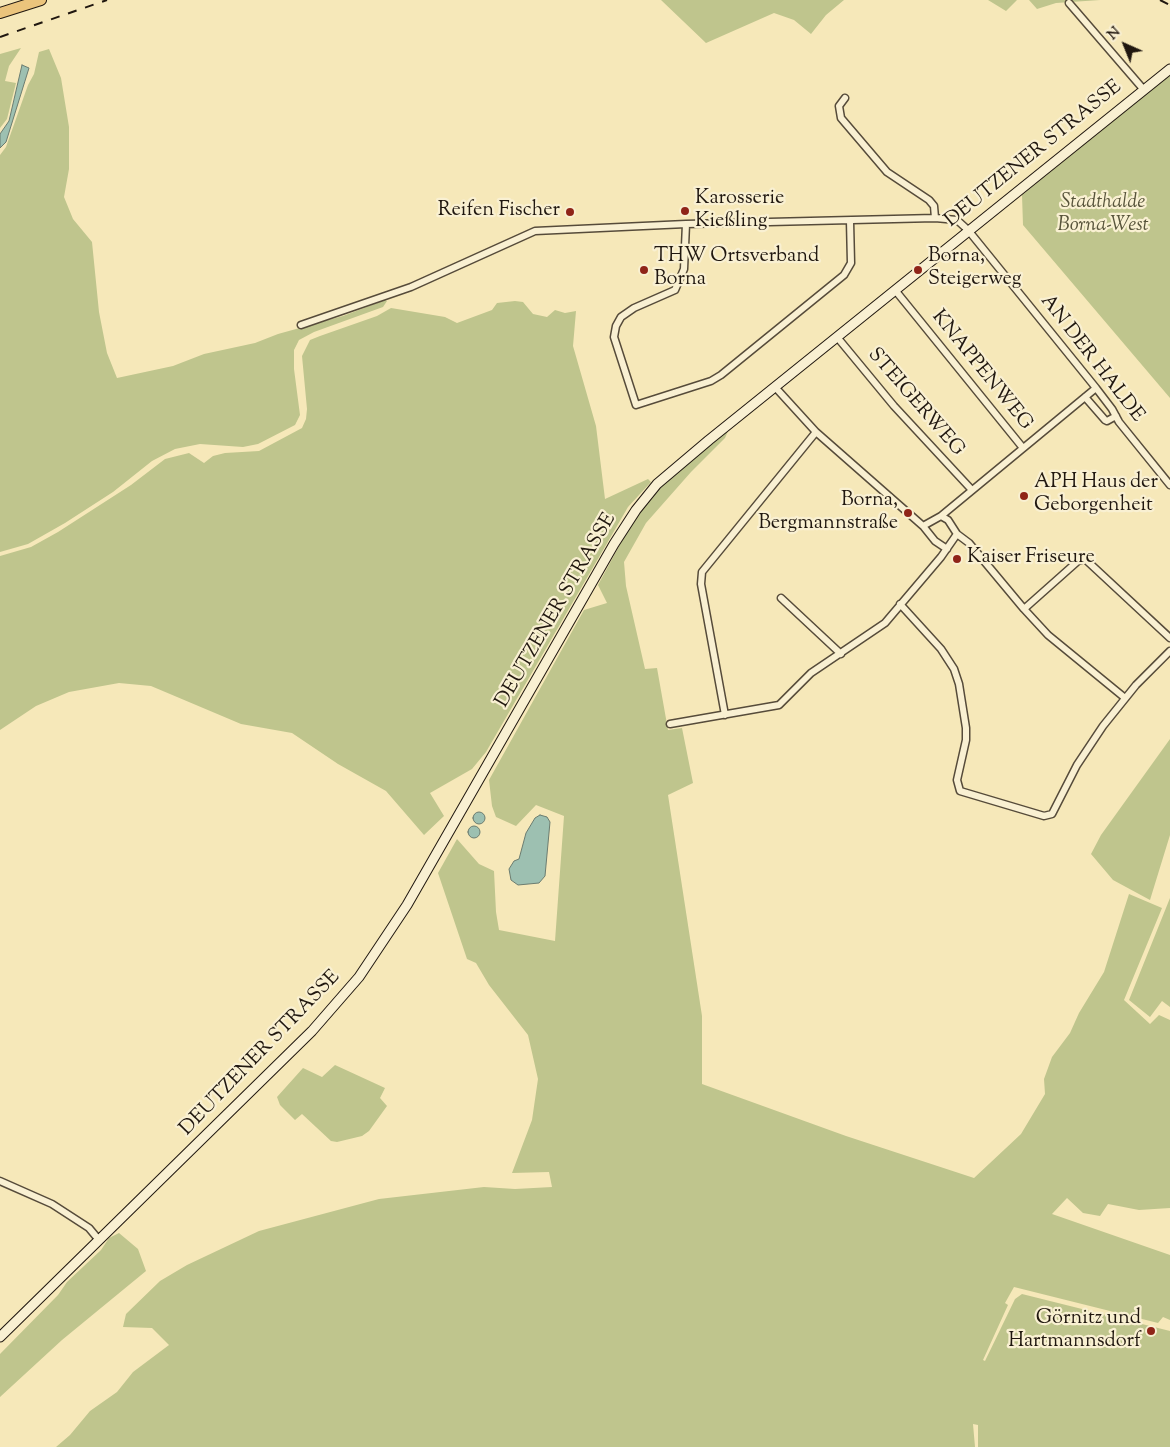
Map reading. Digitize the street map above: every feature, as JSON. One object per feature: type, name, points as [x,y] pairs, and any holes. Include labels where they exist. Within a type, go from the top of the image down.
[{"type":"main road","points":[[0,13],[41,0]]},
{"type":"main road","name":"DEUTZENER STRASSE","points":[[0,1337],[312,1031],[359,977],[407,905],[627,523],[652,491],[672,470],[1170,69]]},
{"type":"street","name":"DEUTZENER STRASSE","points":[[1069,3],[1144,90]]},
{"type":"street","name":"DEUTZENER STRASSE","points":[[845,98],[839,106],[841,118],[887,172],[929,200],[934,206],[935,218]]},
{"type":"street","points":[[301,325],[411,287],[535,231],[686,224],[935,218],[957,220],[968,230]]},
{"type":"street","points":[[686,224],[684,269],[675,290],[634,308],[621,317],[616,326],[614,337],[636,405],[716,378],[844,275],[851,264],[850,221]]},
{"type":"street","name":"AN DER HALDE","points":[[968,230],[1096,388],[1170,485]]},
{"type":"street","name":"KNAPPENWEG","points":[[895,290],[1022,448]]},
{"type":"street","name":"STEIGERWEG","points":[[837,337],[894,406],[971,489]]},
{"type":"street","points":[[775,387],[816,432],[923,526],[946,550]]},
{"type":"street","points":[[923,526],[941,516],[971,489],[1096,388]]},
{"type":"street","points":[[1085,397],[1104,420],[1110,420],[1116,416]]},
{"type":"street","points":[[725,716],[701,584],[702,572],[816,432]]},
{"type":"street","points":[[941,516],[948,520],[956,534],[969,543],[1048,635],[1125,698]]},
{"type":"street","points":[[670,724],[725,716],[779,705],[811,674],[880,628],[946,550],[956,534]]},
{"type":"street","points":[[1024,609],[1078,561],[1085,559],[1170,638]]},
{"type":"street","points":[[781,598],[841,654]]},
{"type":"street","points":[[900,604],[941,649],[954,669],[959,684],[965,709],[966,740],[957,784],[960,791],[964,794],[1044,816],[1052,814],[1088,748],[1125,698],[1170,651]]},
{"type":"street","points":[[0,1181],[52,1204],[89,1228],[99,1240]]},
{"type":"green space","points":[[661,0],[844,0],[826,15],[811,34],[794,20],[774,13],[706,43]]},
{"type":"green space","points":[[988,0],[1017,0],[1006,11]]},
{"type":"green space","points":[[1029,0],[1100,0],[1056,3],[1037,9]]},
{"type":"green space","points":[[21,48],[9,66],[5,81],[16,83],[7,119],[0,128],[0,54]]},
{"type":"green space","points":[[49,49],[61,78],[69,127],[69,169],[64,197],[73,219],[92,242],[99,312],[107,353],[117,378],[173,366],[204,354],[255,343],[278,334],[343,316],[385,300],[387,301],[383,307],[314,332],[299,340],[294,350],[294,369],[300,415],[295,425],[258,444],[243,447],[200,444],[175,449],[152,461],[113,492],[65,523],[28,544],[0,552],[0,155],[6,147],[28,85],[34,74],[39,52]]},
{"type":"green space","name":"Stadthalde Borna-West","points":[[1170,75],[1170,398],[1023,225],[1022,195]]},
{"type":"green space","points":[[523,302],[533,314],[547,317],[555,310],[565,313],[576,311],[573,346],[596,426],[605,499],[648,479],[651,482],[628,507],[486,752],[472,769],[430,793],[444,816],[424,835],[386,791],[338,764],[292,733],[241,724],[151,686],[119,683],[69,692],[36,706],[0,730],[0,556],[31,547],[58,532],[131,485],[165,459],[189,453],[204,463],[213,456],[225,453],[259,451],[302,428],[306,419],[307,409],[302,356],[310,340],[377,316],[391,308],[445,317],[457,323],[492,310],[497,303]]},
{"type":"green space","points":[[729,429],[725,438],[691,472],[646,523],[624,562],[626,586],[645,669],[657,668],[668,730],[682,728],[693,783],[668,795],[702,1016],[702,1084],[846,1136],[974,1178],[1021,1134],[1045,1094],[1044,1079],[1052,1057],[1070,1033],[1079,1013],[1104,972],[1129,894],[1162,908],[1124,1000],[1150,1024],[1159,1015],[1170,1020],[1170,1208],[1139,1210],[1108,1204],[1100,1216],[1083,1213],[1067,1198],[1052,1214],[1170,1255],[1170,1320],[1163,1317],[1158,1323],[1014,1287],[1005,1303],[1008,1305],[983,1360],[985,1361],[1015,1299],[1022,1294],[1170,1331],[1170,1447],[978,1447],[978,1425],[973,1424],[975,1447],[56,1447],[70,1435],[90,1411],[117,1392],[133,1372],[169,1345],[152,1328],[123,1327],[126,1314],[160,1281],[187,1265],[259,1231],[379,1199],[484,1187],[515,1189],[552,1187],[549,1172],[512,1173],[532,1120],[538,1079],[528,1035],[489,985],[476,963],[467,959],[438,873],[457,839],[479,864],[494,871],[499,930],[555,941],[564,816],[536,805],[516,826],[496,817],[492,806],[489,780],[584,610],[607,603],[598,585],[630,526],[650,497],[682,467]]},
{"type":"green space","points":[[1170,739],[1170,835],[1150,900],[1113,880],[1091,854],[1101,835]]},
{"type":"green space","points":[[1170,898],[1170,1007],[1162,1001],[1150,1017],[1129,1000]]},
{"type":"green space","points":[[335,1065],[385,1088],[380,1098],[387,1106],[369,1131],[362,1136],[337,1142],[331,1141],[302,1114],[295,1120],[280,1105],[277,1097],[303,1068],[322,1077]]},
{"type":"green space","points":[[119,1233],[138,1249],[146,1271],[62,1340],[0,1397],[0,1354],[58,1295],[67,1282],[101,1250],[109,1238]]},
{"type":"shaded area","points":[[22,65],[29,68],[6,142],[0,148],[0,134],[9,121]]},
{"type":"shaded area","points":[[479,812],[485,818],[479,824],[473,818]]},
{"type":"shaded area","points":[[540,815],[547,817],[550,822],[545,876],[539,883],[518,885],[511,880],[509,869],[514,861],[519,859],[526,833],[535,818]]},
{"type":"shaded area","points":[[474,826],[480,832],[474,838],[468,832]]},
{"type":"railway","points":[[0,37],[107,0]]},
{"type":"railway","points":[[1160,0],[1170,5]]},
{"type":"place","name":"Karosserie Kießling","points":[[685,211]]},
{"type":"place","name":"Reifen Fischer","points":[[570,212]]},
{"type":"place","name":"THW Ortsverband Borna","points":[[644,270]]},
{"type":"place","name":"Borna, Steigerweg","points":[[918,270]]},
{"type":"place","name":"APH Haus der Geborgenheit","points":[[1024,496]]},
{"type":"place","name":"Borna, Bergmannstraße","points":[[908,513]]},
{"type":"place","name":"Kaiser Friseure","points":[[957,559]]},
{"type":"place","name":"Görnitz und Hartmannsdorf","points":[[1151,1331]]}]
